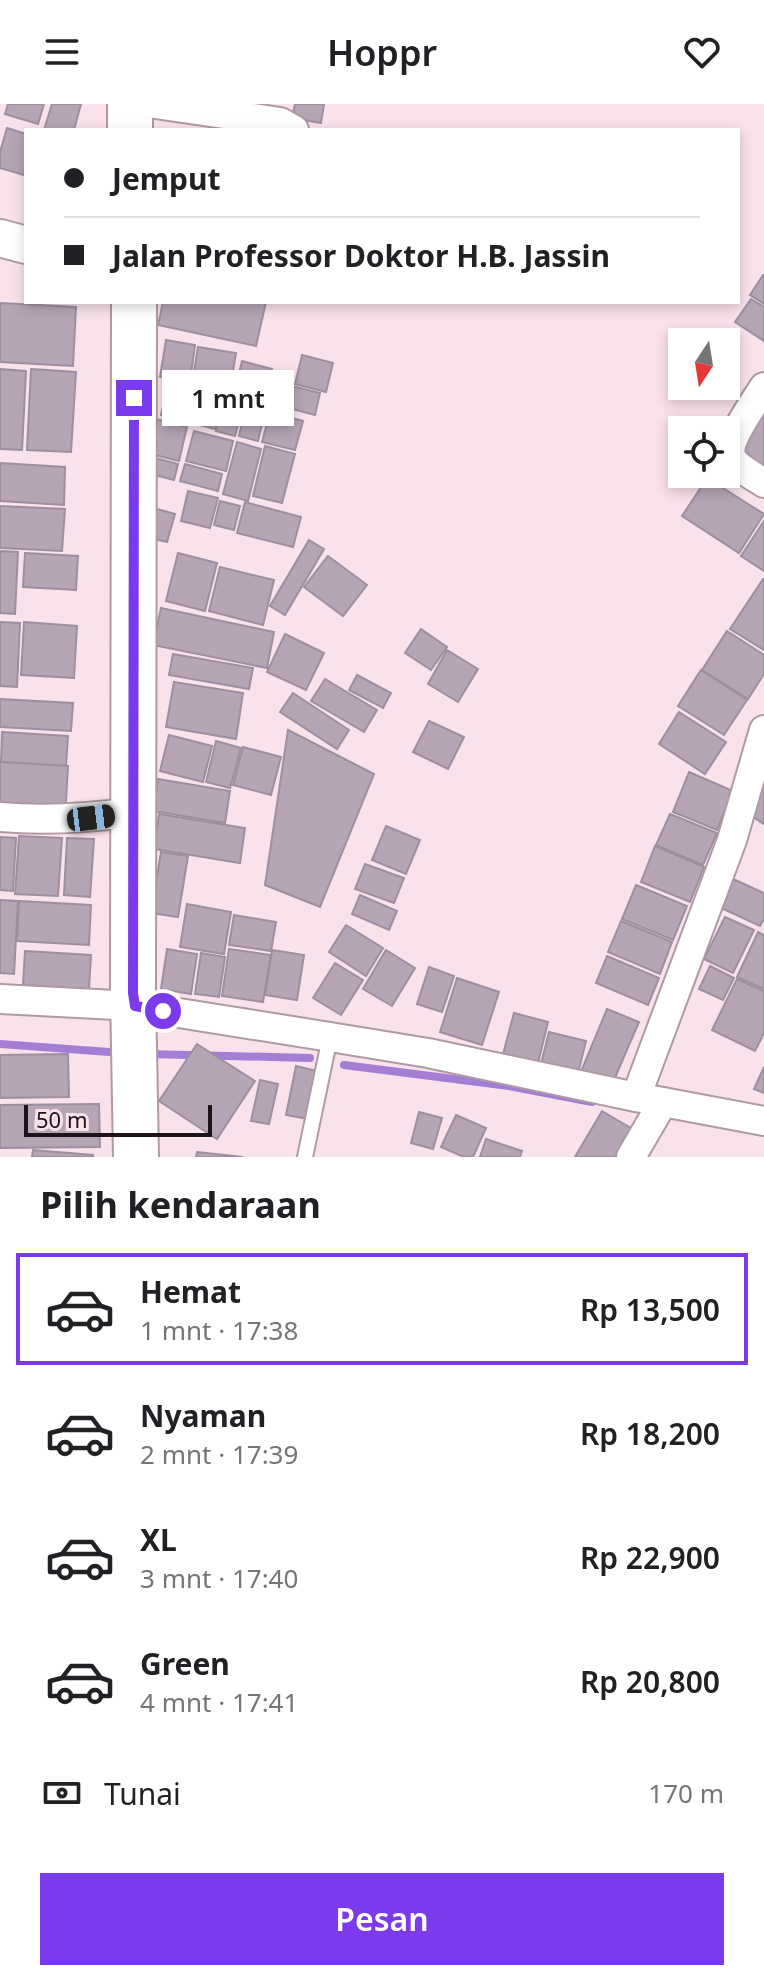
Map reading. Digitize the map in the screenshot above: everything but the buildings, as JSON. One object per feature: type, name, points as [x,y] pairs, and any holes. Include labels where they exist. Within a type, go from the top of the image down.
[{"type":"highway","points":[[130,104],[130,128]]},
{"type":"highway","points":[[134,304],[136,1157]]},
{"type":"street","points":[[155,104],[280,122],[290,128]]},
{"type":"street","points":[[0,238],[24,244]]},
{"type":"street","points":[[764,387],[733,440],[730,452],[731,458],[764,483]]},
{"type":"street","points":[[631,1157],[764,730]]},
{"type":"street","points":[[0,817],[54,820],[134,812]]},
{"type":"street","points":[[0,999],[330,1037],[428,1053],[764,1121]]},
{"type":"lane","points":[[305,1157],[330,1037]]},
{"type":"waterway","points":[[0,1044],[123,1053]]},
{"type":"waterway","points":[[148,1054],[310,1058]]},
{"type":"waterway","points":[[344,1065],[509,1086],[592,1102]]},
{"type":"route","points":[[134,398],[133,993],[135,1006],[163,1011]]}]
